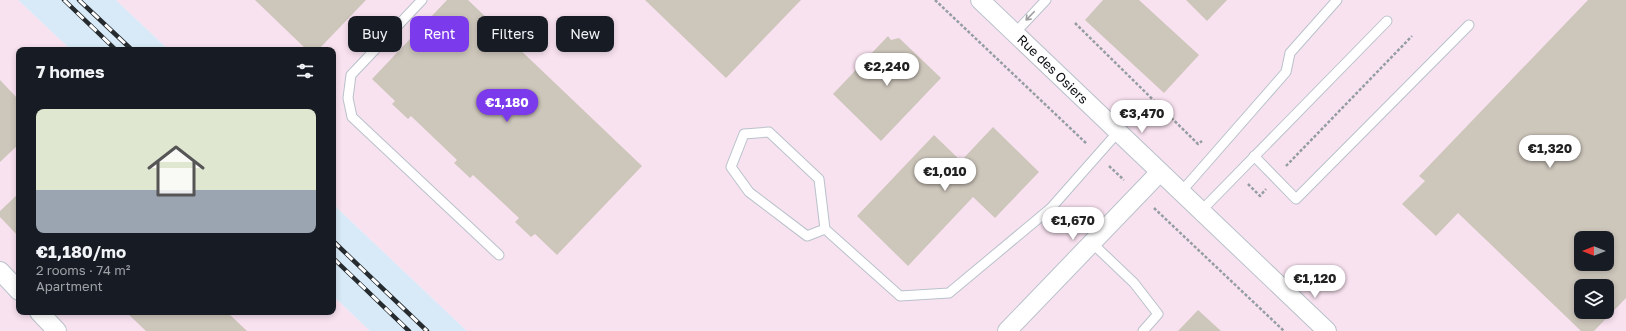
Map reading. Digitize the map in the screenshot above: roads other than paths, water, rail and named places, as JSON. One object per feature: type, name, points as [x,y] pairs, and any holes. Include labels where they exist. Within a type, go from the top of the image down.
[{"type":"street","name":"Rue des Osiers","points":[[980,0],[1327,331]]},
{"type":"street","points":[[1007,331],[1160,172]]},
{"type":"street","points":[[0,271],[16,288]]},
{"type":"street","points":[[42,315],[57,331]]},
{"type":"lane","points":[[422,0],[351,75],[348,98],[352,117],[499,255]]},
{"type":"lane","points":[[1014,33],[1046,0]]},
{"type":"lane","points":[[1181,192],[1286,72],[1290,53],[1337,0]]},
{"type":"lane","points":[[1201,211],[1387,21]]},
{"type":"lane","points":[[1254,156],[1296,199],[1469,25]]},
{"type":"lane","points":[[825,229],[807,236],[749,192],[731,167],[744,134],[769,132],[819,179],[825,229],[900,296],[949,293],[1051,208],[1118,132]]},
{"type":"lane","points":[[1092,243],[1134,283],[1158,314],[1143,331]]},
{"type":"railway","points":[[64,0],[113,47]]},
{"type":"railway","points":[[79,0],[129,47]]},
{"type":"railway","points":[[336,244],[427,331]]},
{"type":"railway","points":[[336,261],[409,331]]}]
